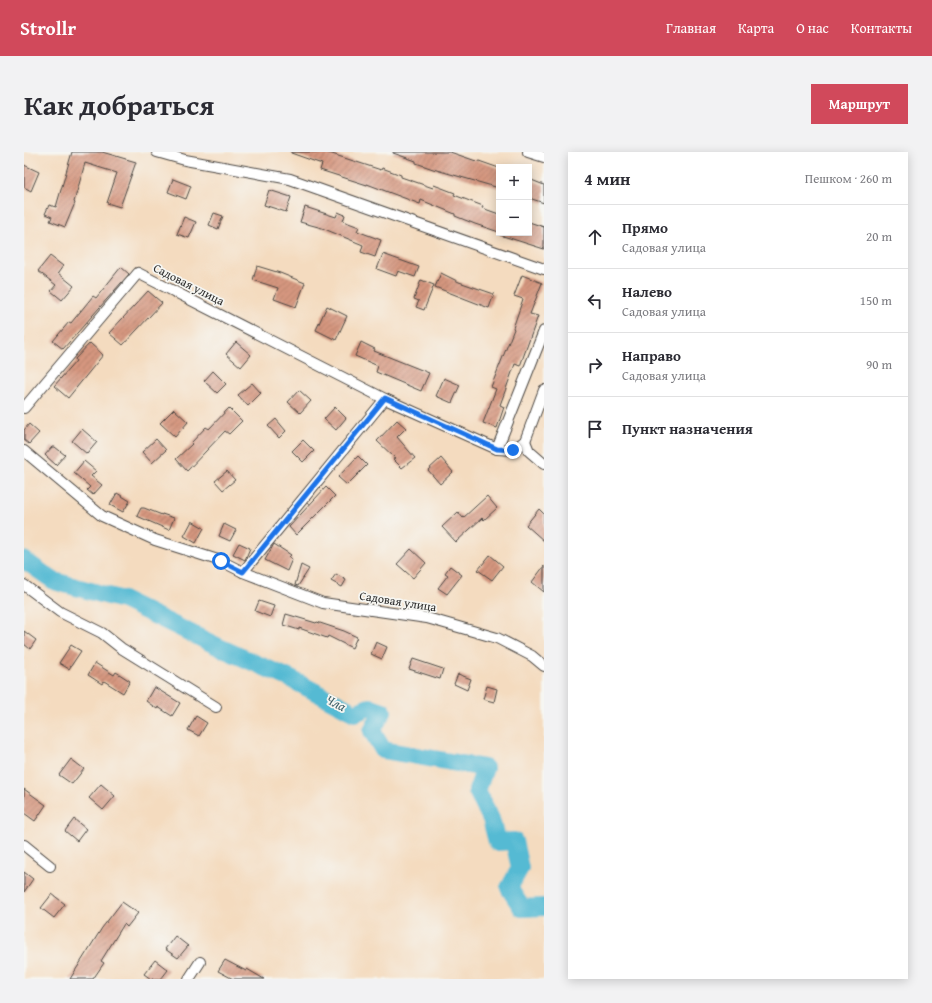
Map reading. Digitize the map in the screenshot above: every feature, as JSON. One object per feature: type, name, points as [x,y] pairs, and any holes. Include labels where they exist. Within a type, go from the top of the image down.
[{"type":"street","points":[[157,152],[186,156],[290,179],[544,269]]},
{"type":"street","points":[[528,152],[544,157]]},
{"type":"street","name":"Садовая улица","points":[[24,408],[138,273],[385,398],[497,449],[513,450],[525,441]]},
{"type":"street","points":[[497,449],[544,331]]},
{"type":"street","points":[[544,390],[525,441],[529,451],[544,464]]},
{"type":"street","points":[[243,572],[385,398]]},
{"type":"street","name":"Садовая улица","points":[[24,451],[102,516],[155,540],[221,561],[243,572],[322,603],[427,618],[497,638],[532,656],[544,666]]},
{"type":"street","points":[[24,584],[60,612],[102,633],[121,648],[216,707]]},
{"type":"street","points":[[24,845],[50,866]]},
{"type":"street","points":[[189,979],[200,962]]},
{"type":"building","points":[[72,152],[102,152],[136,162],[120,207],[107,203],[117,173],[85,163],[74,202],[75,203],[65,227],[50,221],[52,217],[45,214],[49,205],[56,207]]},
{"type":"building","points":[[326,152],[381,170],[382,168],[401,175],[401,177],[433,188],[434,185],[455,193],[454,195],[483,206],[482,208],[496,213],[496,231],[455,216],[455,214],[421,200],[420,204],[367,184],[320,170],[322,164],[291,153]]},
{"type":"building","points":[[450,152],[476,160],[496,167],[496,187],[433,169],[393,153]]},
{"type":"building","points":[[24,165],[39,172],[31,191],[24,187]]},
{"type":"building","points":[[173,179],[191,186],[186,199],[168,192]]},
{"type":"building","points":[[532,180],[544,185],[544,203],[532,199]]},
{"type":"building","points":[[269,190],[291,197],[286,212],[264,205]]},
{"type":"building","points":[[305,207],[336,217],[338,212],[345,215],[343,221],[359,227],[357,231],[381,240],[375,257],[361,252],[363,245],[322,228],[300,222]]},
{"type":"building","points":[[214,213],[223,216],[218,229],[209,225]]},
{"type":"building","points":[[184,217],[196,222],[189,238],[177,234]]},
{"type":"building","points":[[532,223],[544,227],[544,249],[503,236],[532,236]]},
{"type":"building","points":[[383,254],[419,267],[415,277],[398,271],[396,276],[377,269]]},
{"type":"building","points":[[50,256],[63,266],[58,273],[74,286],[62,300],[51,291],[56,285],[38,271]]},
{"type":"building","points":[[257,266],[305,283],[296,307],[274,299],[278,288],[253,280]]},
{"type":"building","points":[[121,267],[129,274],[63,349],[53,341],[69,322],[71,323],[93,296],[96,298]]},
{"type":"building","points":[[441,273],[459,282],[494,294],[489,308],[435,287]]},
{"type":"building","points":[[522,275],[542,283],[530,314],[538,316],[520,366],[515,364],[500,405],[504,407],[497,428],[483,423],[496,389],[491,387],[514,329],[513,328],[523,299],[514,296]]},
{"type":"building","points":[[421,280],[434,285],[424,310],[416,307],[419,301],[414,299]]},
{"type":"building","points":[[148,291],[162,303],[123,345],[109,333]]},
{"type":"building","points":[[327,306],[347,316],[336,340],[316,330]]},
{"type":"building","points":[[236,342],[251,355],[241,367],[226,354]]},
{"type":"building","points":[[361,342],[375,349],[374,351],[429,373],[421,391],[376,372],[378,366],[355,356]]},
{"type":"building","points":[[90,343],[103,355],[68,398],[54,386],[76,361],[75,359]]},
{"type":"building","points":[[213,371],[226,384],[217,393],[204,381]]},
{"type":"building","points":[[444,378],[460,385],[452,403],[436,396]]},
{"type":"building","points":[[252,383],[261,393],[248,406],[238,395]]},
{"type":"building","points":[[299,390],[311,401],[300,413],[288,402]]},
{"type":"building","points":[[335,407],[346,418],[336,430],[324,419]]},
{"type":"building","points":[[229,408],[242,421],[229,434],[225,431],[187,471],[176,459],[192,444],[191,443],[206,427],[209,429]]},
{"type":"building","points":[[174,409],[188,422],[175,437],[160,423]]},
{"type":"building","points":[[276,419],[286,431],[279,438],[268,426]]},
{"type":"building","points":[[397,420],[406,428],[397,437],[415,458],[402,468],[393,459],[395,458],[377,441]]},
{"type":"building","points":[[29,424],[39,433],[29,444],[24,440],[24,430]]},
{"type":"building","points":[[82,429],[97,442],[87,454],[72,441]]},
{"type":"building","points":[[156,439],[166,450],[152,463],[142,452]]},
{"type":"building","points":[[303,440],[314,451],[303,462],[292,451]]},
{"type":"building","points":[[52,447],[55,447],[65,455],[56,465],[45,455]]},
{"type":"building","points":[[358,456],[367,465],[347,485],[338,477]]},
{"type":"building","points":[[441,458],[453,472],[440,484],[428,470]]},
{"type":"building","points":[[84,461],[96,471],[91,476],[102,485],[93,495],[87,490],[90,487],[74,473]]},
{"type":"building","points":[[227,471],[235,480],[223,490],[215,481]]},
{"type":"building","points":[[326,487],[335,496],[296,535],[289,527]]},
{"type":"building","points":[[117,493],[130,501],[123,512],[110,505]]},
{"type":"building","points":[[487,496],[497,508],[484,520],[482,518],[456,542],[442,527],[458,512],[463,518]]},
{"type":"building","points":[[141,508],[174,518],[169,530],[137,516]]},
{"type":"building","points":[[539,509],[544,514],[544,541],[526,525]]},
{"type":"building","points":[[192,521],[204,528],[196,543],[184,536]]},
{"type":"building","points":[[224,524],[236,530],[230,541],[219,536]]},
{"type":"building","points":[[239,543],[250,548],[245,560],[233,554]]},
{"type":"building","points":[[274,544],[291,555],[289,557],[292,559],[287,571],[265,560]]},
{"type":"building","points":[[411,549],[426,563],[413,578],[397,564]]},
{"type":"building","points":[[490,555],[503,566],[492,580],[478,570]]},
{"type":"building","points":[[301,565],[309,569],[298,586],[295,585]]},
{"type":"building","points":[[450,566],[462,575],[447,594],[438,588],[448,575],[445,573]]},
{"type":"building","points":[[544,566],[544,592],[532,582]]},
{"type":"building","points":[[336,574],[346,580],[342,587],[331,581]]},
{"type":"building","points":[[259,601],[274,606],[270,617],[255,611]]},
{"type":"building","points":[[286,614],[316,623],[317,622],[357,637],[352,648],[328,636],[327,638],[299,628],[299,630],[283,625]]},
{"type":"building","points":[[24,631],[36,640],[30,649],[24,644]]},
{"type":"building","points":[[376,642],[387,647],[382,659],[371,654]]},
{"type":"building","points":[[71,645],[81,651],[69,669],[59,663]]},
{"type":"building","points":[[413,659],[443,669],[440,679],[409,669]]},
{"type":"building","points":[[95,663],[114,675],[116,672],[130,681],[123,693],[104,681],[102,684],[88,675]]},
{"type":"building","points":[[458,674],[471,679],[467,690],[454,684]]},
{"type":"building","points":[[487,686],[497,689],[494,702],[483,699]]},
{"type":"building","points":[[154,687],[180,703],[172,716],[158,707],[157,709],[146,701]]},
{"type":"building","points":[[196,716],[207,723],[199,736],[188,730]]},
{"type":"building","points":[[71,759],[84,769],[72,784],[59,775]]},
{"type":"building","points":[[101,784],[115,796],[103,810],[89,798]]},
{"type":"building","points":[[24,789],[46,805],[35,821],[24,813]]},
{"type":"building","points":[[74,819],[86,829],[77,841],[65,831]]},
{"type":"building","points":[[24,872],[33,879],[24,892]]},
{"type":"building","points":[[52,894],[65,904],[54,918],[41,908]]},
{"type":"building","points":[[122,902],[138,913],[127,927],[124,924],[101,961],[104,963],[93,979],[70,979],[102,928]]},
{"type":"building","points":[[175,936],[188,946],[178,958],[165,949]]},
{"type":"building","points":[[155,960],[168,970],[161,979],[151,979],[144,974]]},
{"type":"building","points":[[225,960],[246,971],[247,969],[264,979],[233,979],[218,971]]},
{"type":"waterway","name":"Чла","points":[[24,560],[54,581],[123,600],[221,648],[291,679],[355,713],[369,707],[383,711],[372,731],[383,750],[485,768],[477,791],[491,819],[497,842],[514,841],[520,868],[509,888],[522,908],[544,907]]},
{"type":"route","points":[[221,561],[243,572],[385,398],[497,449],[513,450]]}]
